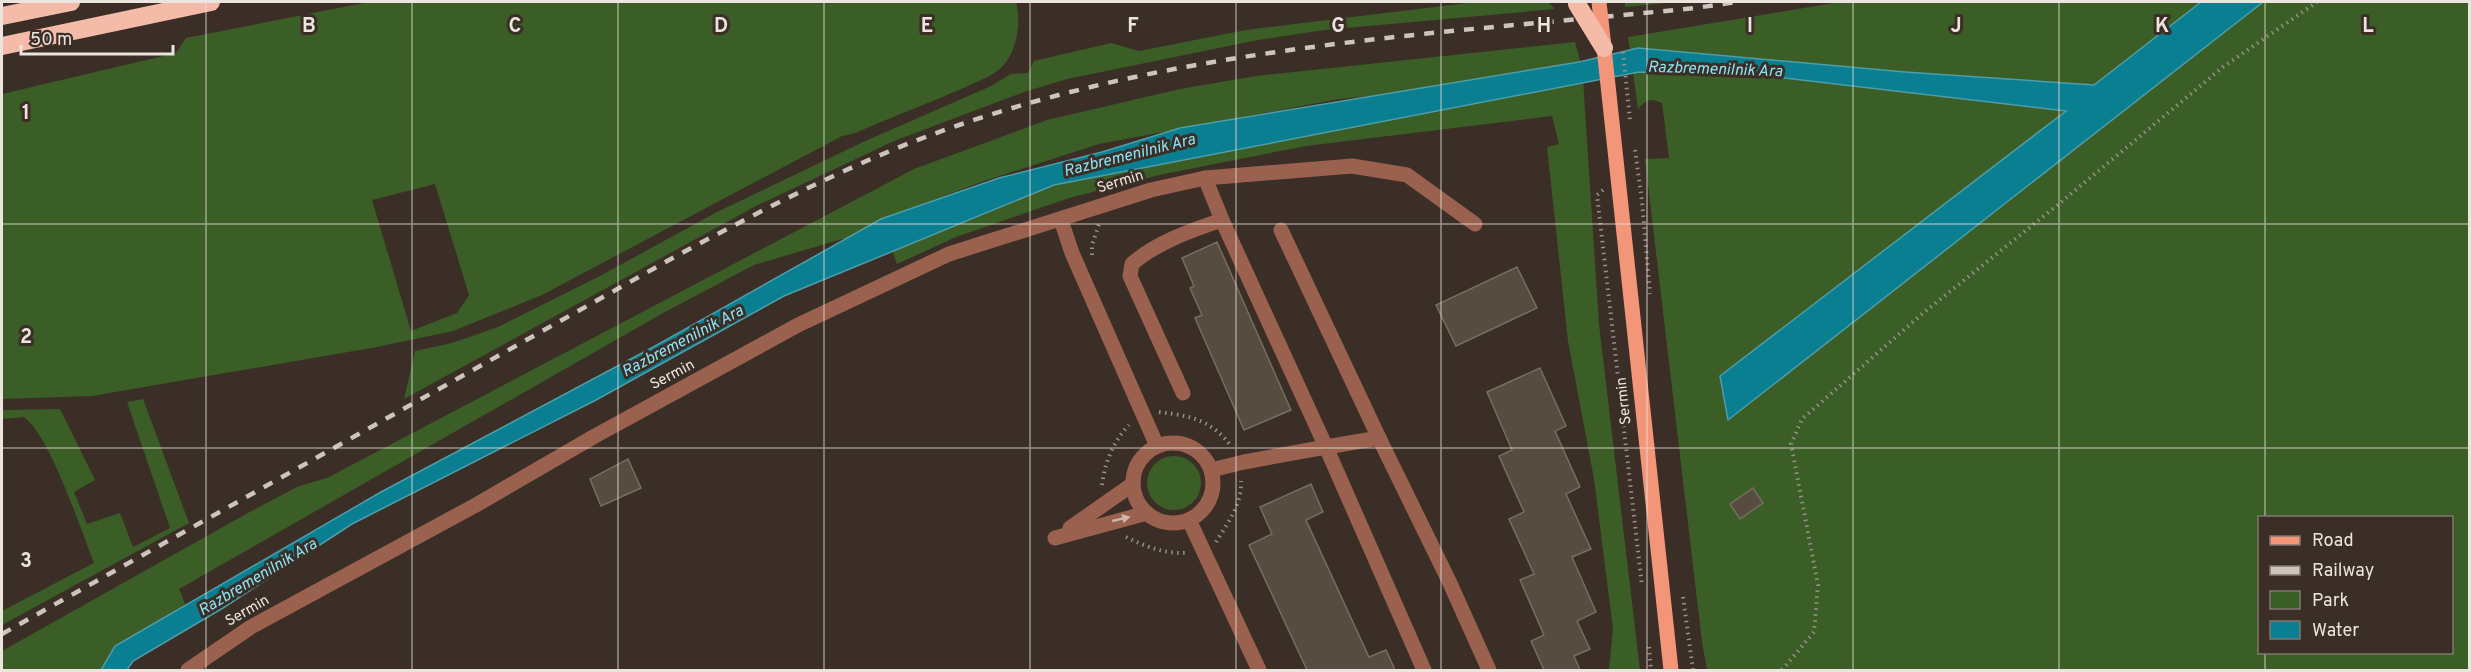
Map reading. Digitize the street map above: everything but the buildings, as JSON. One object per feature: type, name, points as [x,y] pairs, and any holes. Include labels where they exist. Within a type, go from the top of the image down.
[{"type":"highway","points":[[2,16],[71,2]]},
{"type":"highway","points":[[2,46],[211,2]]},
{"type":"highway","points":[[1576,3],[1613,48]]},
{"type":"main road","name":"Sermin","points":[[1599,2],[1613,48],[1613,128],[1617,176],[1671,670]]},
{"type":"street","name":"Sermin","points":[[188,670],[251,627],[476,505],[595,436],[798,326],[950,254],[1150,190],[1205,178],[1352,166],[1407,175],[1475,224]]},
{"type":"street","points":[[1205,178],[1424,670]]},
{"type":"street","points":[[1061,220],[1072,253],[1157,447]]},
{"type":"street","points":[[1183,393],[1130,276],[1132,264],[1165,243],[1222,220]]},
{"type":"street","points":[[1281,230],[1449,581],[1489,670]]},
{"type":"street","points":[[1211,470],[1379,438]]},
{"type":"street","points":[[1179,443],[1189,447],[1198,452],[1211,470],[1213,480],[1209,501],[1203,510],[1188,520],[1165,522],[1148,513],[1137,500],[1133,484],[1140,462],[1157,447],[1179,443]]},
{"type":"street","points":[[1133,484],[1106,505],[1055,538],[1148,513]]},
{"type":"street","points":[[1188,520],[1259,670]]},
{"type":"path","points":[[1782,670],[1814,632],[1818,585],[1791,444],[1802,419],[1922,314],[2223,67],[2317,2]]},
{"type":"path","points":[[1613,48],[1632,131]]},
{"type":"path","points":[[1634,143],[1642,201]]},
{"type":"path","points":[[1617,176],[1597,195],[1642,588]]},
{"type":"path","points":[[1091,265],[1092,245]]},
{"type":"path","points":[[1157,411],[1201,420],[1221,432],[1233,449]]},
{"type":"path","points":[[1221,552],[1216,541],[1228,526],[1238,503],[1241,474]]},
{"type":"path","points":[[1648,636],[1651,670]]},
{"type":"green space","points":[[369,2],[1016,2],[1018,18],[1017,36],[1012,52],[1002,67],[990,76],[855,133],[842,136],[542,295],[453,331],[377,347],[92,396],[2,399],[2,94],[176,53],[186,38]],"holes":[[[435,184],[469,295],[457,313],[411,331],[372,200]]]},
{"type":"green space","points":[[1476,2],[1548,2],[1555,9],[1324,30],[1258,40],[1067,79],[1024,92],[894,141],[756,206],[404,399],[415,351],[452,343],[498,327],[600,276],[715,213],[863,142],[991,86],[1011,74],[1028,73],[1034,61],[1111,43],[1139,51],[1246,30]]},
{"type":"green space","points":[[1625,2],[1677,2],[1625,7]]},
{"type":"green space","points":[[1840,2],[2469,2],[2469,670],[1707,670],[1645,159],[1669,158],[1662,103],[1649,100],[1638,109],[1628,37]]},
{"type":"green space","points":[[1575,42],[1581,64],[1447,89],[1339,99],[1099,144],[984,181],[901,212],[847,244],[842,239],[754,265],[663,313],[179,589],[185,604],[143,632],[103,670],[2,670],[2,651],[246,514],[299,486],[327,478],[914,169],[1047,120],[1180,89],[1256,76]]},
{"type":"green space","points":[[1583,79],[1599,324],[1640,670],[1609,670],[1613,629],[1594,479],[1568,341],[1547,147],[1559,144],[1552,116],[1306,146],[1159,175],[1069,198],[956,237],[897,264],[889,242],[1007,195],[1376,118],[1444,110]]},
{"type":"green space","points":[[143,399],[189,523],[2,625],[2,611],[94,563],[64,485],[44,443],[34,427],[24,417],[2,419],[2,410],[60,409],[95,480],[74,492],[87,524],[120,513],[133,547],[170,528],[127,402]]},
{"type":"green space","points":[[1174,456],[1184,458],[1193,464],[1199,473],[1201,483],[1199,493],[1193,502],[1184,508],[1174,510],[1164,508],[1155,502],[1149,493],[1147,483],[1149,473],[1155,464],[1164,458]]},
{"type":"water","name":"Razbremenilnik Ara","points":[[2201,2],[2263,2],[1728,420],[1720,376],[2066,111],[1751,74],[1639,72],[1054,185],[784,296],[596,400],[352,524],[223,608],[133,661],[127,670],[101,670],[115,646],[381,492],[657,345],[881,219],[999,178],[1102,152],[1180,128],[1579,62],[1638,48],[1905,72],[2094,85]]},
{"type":"railway","points":[[2,634],[678,255],[817,184],[925,137],[1051,97],[1141,76],[1233,59],[1325,45],[1737,2]]}]
